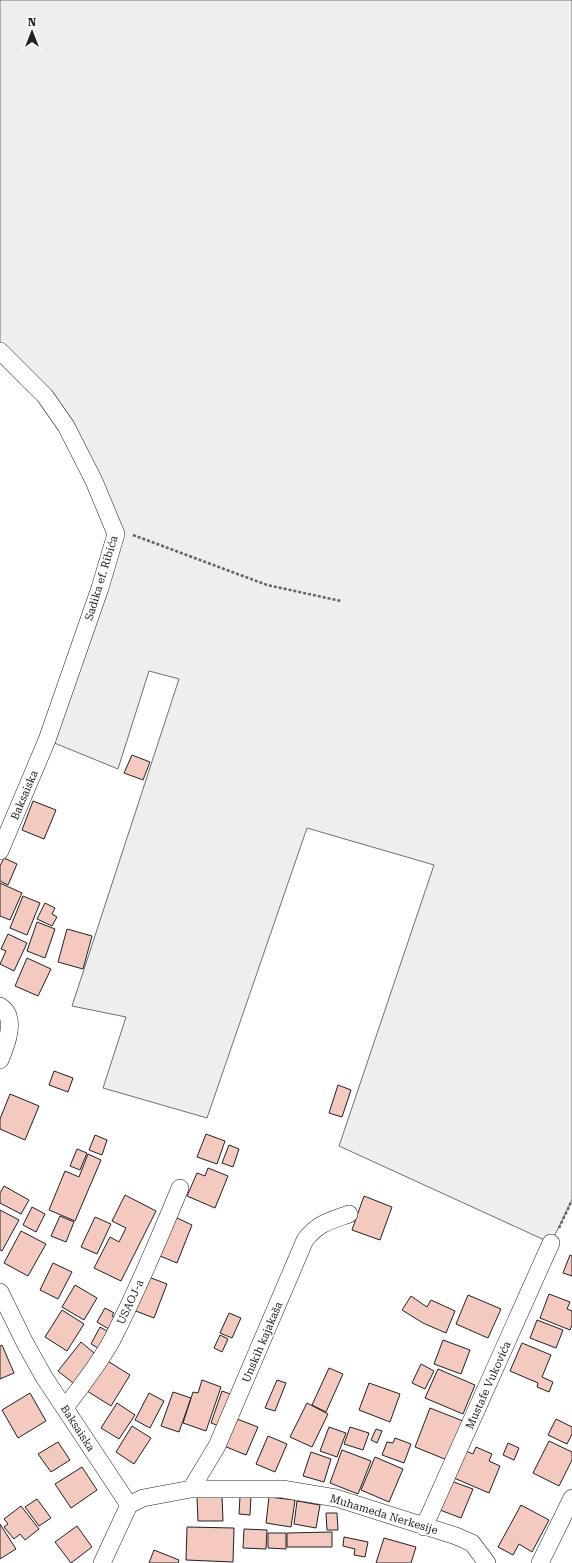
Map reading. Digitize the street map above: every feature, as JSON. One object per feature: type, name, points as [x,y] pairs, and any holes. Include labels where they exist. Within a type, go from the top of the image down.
[{"type":"street","name":"Sadika ef. Ribića","points":[[0,351],[45,396],[66,426],[94,481],[116,534],[100,588],[47,740]]},
{"type":"street","name":"Baksaiska","points":[[0,851],[47,740]]},
{"type":"street","points":[[0,1006],[8,1016],[9,1029],[6,1046],[0,1060]]},
{"type":"street","name":"USAOJ-a","points":[[65,1408],[92,1371],[111,1341],[157,1243],[180,1188]]},
{"type":"street","name":"Unskih kajakaša","points":[[191,1489],[217,1446],[305,1240],[313,1229],[323,1223],[349,1214]]},
{"type":"street","name":"Mustafe Vukovića","points":[[424,1526],[552,1243]]},
{"type":"street","name":"Baksaiska","points":[[0,1292],[25,1343],[44,1377],[129,1505]]},
{"type":"street","name":"Muhameda Nerkesije","points":[[129,1505],[143,1498],[191,1489],[282,1489],[328,1497],[456,1536],[472,1543],[487,1563]]},
{"type":"street","points":[[540,1563],[572,1498]]},
{"type":"street","points":[[102,1563],[129,1505]]},
{"type":"path","points":[[115,529],[267,585],[341,601]]},
{"type":"path","points":[[552,1243],[572,1200]]},
{"type":"shaded area","points":[[0,0],[572,0],[572,1200],[551,1243],[339,1146],[434,865],[307,828],[207,1118],[103,1088],[126,1017],[72,1006],[179,679],[149,671],[118,769],[47,740],[116,534],[66,426],[0,351]]},
{"type":"building","points":[[132,755],[150,762],[143,780],[124,773]]},
{"type":"building","points":[[33,801],[56,810],[44,839],[22,830]]},
{"type":"building","points":[[4,858],[17,864],[8,885],[0,881],[0,866]]},
{"type":"building","points":[[0,883],[22,893],[10,920],[0,916]]},
{"type":"building","points":[[23,896],[40,903],[27,935],[10,928]]},
{"type":"building","points":[[45,903],[55,908],[52,914],[57,917],[52,926],[37,919]]},
{"type":"building","points":[[37,922],[55,929],[45,958],[27,951]]},
{"type":"building","points":[[67,929],[92,936],[83,969],[58,962]]},
{"type":"building","points":[[8,934],[27,943],[14,971],[0,964],[6,951],[1,949]]},
{"type":"building","points":[[27,958],[51,969],[38,996],[15,986]]},
{"type":"building","points":[[54,1071],[73,1078],[68,1092],[49,1085]]},
{"type":"building","points":[[338,1085],[351,1090],[342,1117],[329,1113]]},
{"type":"building","points":[[10,1094],[39,1106],[25,1140],[0,1129],[0,1119]]},
{"type":"building","points":[[206,1134],[225,1141],[217,1164],[197,1157]]},
{"type":"building","points":[[95,1135],[107,1140],[102,1155],[89,1150]]},
{"type":"building","points":[[229,1145],[239,1149],[233,1167],[222,1163]]},
{"type":"building","points":[[77,1149],[87,1153],[80,1170],[70,1166]]},
{"type":"building","points":[[88,1154],[101,1160],[75,1221],[49,1210],[65,1171],[79,1177]]},
{"type":"building","points":[[208,1168],[228,1176],[215,1208],[187,1196],[197,1173],[205,1176]]},
{"type":"building","points":[[4,1186],[29,1200],[21,1214],[0,1203],[0,1193]]},
{"type":"building","points":[[125,1195],[156,1211],[121,1281],[94,1268],[110,1237],[119,1242],[126,1228],[112,1221]]},
{"type":"building","points":[[364,1196],[392,1207],[380,1240],[352,1230]]},
{"type":"building","points":[[32,1207],[45,1214],[36,1232],[23,1225]]},
{"type":"building","points":[[0,1210],[19,1220],[2,1251],[0,1250]]},
{"type":"building","points":[[60,1216],[74,1222],[66,1242],[51,1236]]},
{"type":"building","points":[[95,1217],[111,1224],[97,1254],[81,1247]]},
{"type":"building","points":[[175,1217],[192,1225],[177,1263],[160,1256]]},
{"type":"building","points":[[21,1231],[46,1244],[28,1276],[4,1263]]},
{"type":"building","points":[[570,1255],[572,1256],[572,1276],[563,1273]]},
{"type":"building","points":[[53,1263],[72,1272],[58,1299],[40,1290]]},
{"type":"building","points":[[146,1276],[167,1284],[154,1318],[133,1310]]},
{"type":"building","points":[[75,1285],[97,1298],[84,1320],[62,1307]]},
{"type":"building","points":[[549,1294],[570,1302],[567,1309],[572,1311],[572,1325],[570,1330],[540,1318]]},
{"type":"building","points":[[468,1295],[501,1309],[488,1338],[456,1324]]},
{"type":"building","points":[[411,1296],[427,1307],[431,1300],[455,1311],[446,1333],[423,1323],[402,1310]]},
{"type":"building","points":[[105,1308],[114,1313],[112,1316],[118,1320],[112,1331],[97,1322]]},
{"type":"building","points":[[62,1310],[84,1324],[67,1351],[45,1337]]},
{"type":"building","points":[[229,1313],[241,1318],[232,1338],[220,1333]]},
{"type":"building","points":[[537,1320],[563,1330],[556,1348],[530,1338]]},
{"type":"building","points":[[100,1327],[112,1334],[103,1351],[91,1344]]},
{"type":"building","points":[[220,1335],[228,1339],[222,1352],[214,1348]]},
{"type":"building","points":[[443,1340],[470,1350],[461,1374],[434,1364]]},
{"type":"building","points":[[81,1342],[100,1358],[77,1386],[58,1371]]},
{"type":"building","points":[[522,1343],[551,1355],[542,1377],[553,1382],[549,1392],[537,1387],[538,1383],[510,1371]]},
{"type":"building","points":[[2,1345],[14,1373],[0,1379],[0,1346]]},
{"type":"building","points":[[106,1360],[130,1375],[111,1406],[87,1391]]},
{"type":"building","points":[[421,1364],[434,1371],[425,1389],[412,1383]]},
{"type":"building","points":[[329,1368],[343,1374],[326,1412],[312,1405]]},
{"type":"building","points":[[438,1369],[475,1385],[463,1414],[425,1398]]},
{"type":"building","points":[[202,1380],[221,1387],[206,1431],[183,1423],[193,1392],[198,1393]]},
{"type":"building","points":[[277,1380],[286,1383],[275,1411],[265,1408]]},
{"type":"building","points":[[369,1383],[400,1394],[390,1422],[359,1410]]},
{"type":"building","points":[[222,1391],[233,1395],[222,1427],[211,1423]]},
{"type":"building","points":[[173,1392],[191,1398],[179,1432],[161,1426]]},
{"type":"building","points":[[30,1393],[46,1421],[18,1438],[2,1410]]},
{"type":"building","points":[[149,1393],[164,1401],[150,1428],[135,1420]]},
{"type":"building","points":[[117,1403],[135,1415],[119,1439],[101,1428]]},
{"type":"building","points":[[307,1403],[328,1414],[312,1447],[290,1437]]},
{"type":"building","points":[[430,1408],[463,1421],[447,1460],[415,1447]]},
{"type":"building","points":[[237,1419],[258,1427],[246,1455],[224,1446]]},
{"type":"building","points":[[556,1419],[572,1427],[572,1434],[567,1444],[548,1435]]},
{"type":"building","points":[[132,1426],[151,1438],[134,1464],[116,1452]]},
{"type":"building","points":[[329,1427],[346,1433],[337,1457],[320,1451]]},
{"type":"building","points":[[350,1427],[369,1433],[363,1450],[344,1444]]},
{"type":"building","points":[[376,1429],[382,1431],[377,1443],[371,1440]]},
{"type":"building","points":[[268,1436],[287,1444],[275,1472],[256,1464]]},
{"type":"building","points":[[395,1438],[411,1444],[404,1463],[382,1455],[387,1442],[393,1443]]},
{"type":"building","points":[[549,1441],[572,1452],[572,1460],[559,1486],[533,1473]]},
{"type":"building","points":[[58,1442],[70,1460],[51,1472],[38,1454]]},
{"type":"building","points":[[508,1443],[519,1448],[514,1460],[503,1455]]},
{"type":"building","points":[[476,1447],[492,1454],[489,1461],[500,1466],[489,1493],[454,1478],[466,1451],[473,1454]]},
{"type":"building","points":[[342,1450],[371,1461],[358,1494],[330,1483]]},
{"type":"building","points":[[311,1452],[331,1459],[324,1482],[303,1476]]},
{"type":"building","points":[[375,1457],[403,1469],[389,1502],[361,1490]]},
{"type":"building","points":[[82,1467],[97,1490],[71,1508],[55,1484]]},
{"type":"building","points":[[451,1481],[473,1489],[461,1518],[440,1510]]},
{"type":"building","points":[[222,1496],[223,1521],[198,1521],[197,1497]]},
{"type":"building","points":[[240,1496],[251,1496],[250,1515],[239,1514]]},
{"type":"building","points":[[269,1497],[295,1500],[291,1527],[266,1523]]},
{"type":"building","points":[[37,1499],[51,1518],[39,1526],[25,1507]]},
{"type":"building","points":[[297,1501],[320,1505],[316,1528],[294,1524]]},
{"type":"building","points":[[521,1505],[549,1520],[532,1552],[519,1544],[513,1555],[498,1547]]},
{"type":"building","points":[[21,1506],[39,1529],[25,1540],[20,1534],[14,1539],[4,1527],[8,1524],[4,1519]]},
{"type":"building","points":[[326,1513],[337,1513],[338,1530],[327,1530]]},
{"type":"building","points":[[0,1524],[16,1549],[0,1559]]},
{"type":"building","points":[[77,1526],[92,1547],[71,1563],[55,1542]]},
{"type":"building","points":[[187,1527],[234,1528],[233,1562],[186,1560]]},
{"type":"building","points":[[244,1529],[267,1530],[266,1549],[243,1548]]},
{"type":"building","points":[[332,1532],[332,1547],[287,1547],[287,1533]]},
{"type":"building","points":[[268,1533],[286,1533],[286,1549],[268,1548]]},
{"type":"building","points":[[344,1537],[368,1542],[365,1557],[354,1555],[355,1549],[343,1546]]},
{"type":"building","points":[[384,1538],[416,1547],[411,1563],[376,1563]]},
{"type":"building","points":[[154,1550],[179,1560],[178,1563],[149,1563]]}]
